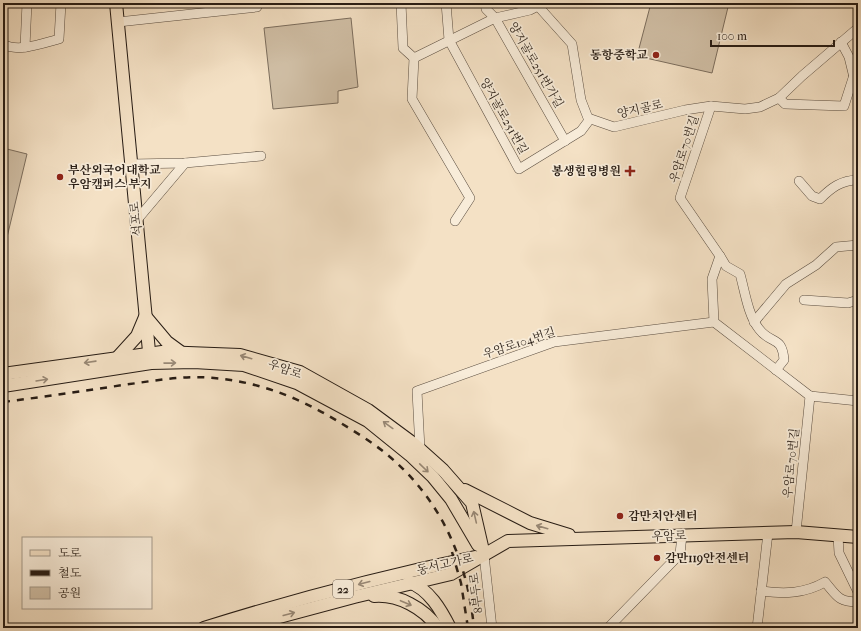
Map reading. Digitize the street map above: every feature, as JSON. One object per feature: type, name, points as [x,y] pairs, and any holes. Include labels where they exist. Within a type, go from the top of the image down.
[{"type":"main road","name":"석포로","points":[[116,3],[150,358]]},
{"type":"main road","points":[[117,358],[137,336],[146,316],[167,342],[182,353]]},
{"type":"main road","name":"우암로","points":[[3,386],[150,358],[162,352],[240,355],[300,372],[368,410],[420,449],[459,487],[472,503],[484,555]]},
{"type":"main road","name":"우암로","points":[[3,374],[117,358],[150,358],[244,365],[297,383],[368,421],[410,455],[433,477],[450,499],[484,555]]},
{"type":"main road","points":[[459,487],[530,523],[580,538]]},
{"type":"main road","name":"우암로","points":[[484,555],[508,541],[796,532],[858,537]]},
{"type":"main road","name":"동서고가로","points":[[204,628],[392,576],[452,561],[484,555]]},
{"type":"main road","name":"동서고가로","points":[[238,628],[354,597],[451,574],[484,555]]},
{"type":"main road","points":[[392,576],[413,584],[432,599],[450,628]]},
{"type":"main road","points":[[354,597],[381,595],[394,598],[414,606],[426,615],[438,628]]},
{"type":"street","points":[[25,47],[27,3]]},
{"type":"street","points":[[5,48],[25,47],[58,39],[61,3]]},
{"type":"street","points":[[118,22],[257,7],[259,3]]},
{"type":"street","points":[[401,3],[403,48],[414,58]]},
{"type":"street","name":"양지골로251번길","points":[[446,3],[449,40],[519,169],[581,131],[590,118]]},
{"type":"street","name":"양지골로251번가길","points":[[486,3],[486,9],[495,18],[565,141]]},
{"type":"street","points":[[414,58],[495,18],[530,10],[538,5],[572,44],[581,100],[590,118]]},
{"type":"street","name":"양지골로","points":[[590,118],[614,127],[686,110],[711,106],[745,109],[760,107],[779,98],[858,28]]},
{"type":"street","points":[[841,42],[849,56],[858,94]]},
{"type":"street","points":[[414,58],[412,99],[470,198],[455,221]]},
{"type":"street","points":[[779,98],[785,104],[844,106],[854,75]]},
{"type":"street","name":"우암로70번길","points":[[711,106],[680,198],[720,256]]},
{"type":"street","points":[[131,164],[185,163],[261,156]]},
{"type":"street","points":[[136,221],[185,163]]},
{"type":"street","points":[[799,181],[812,196],[820,199],[833,185],[851,180],[858,180]]},
{"type":"street","points":[[754,322],[786,284],[816,265],[836,248],[858,245]]},
{"type":"street","points":[[720,256],[726,266],[740,274],[754,322],[760,331],[779,343],[783,349],[784,360],[776,370]]},
{"type":"street","points":[[720,256],[712,279],[714,322],[810,396],[858,401]]},
{"type":"street","points":[[804,300],[848,303],[858,300]]},
{"type":"street","name":"우암로104번길","points":[[420,449],[417,391],[554,342],[714,322]]},
{"type":"street","name":"우암로70번길","points":[[796,532],[810,396]]},
{"type":"street","points":[[756,628],[768,533]]},
{"type":"street","points":[[608,628],[680,554],[682,535]]},
{"type":"street","points":[[838,536],[839,553],[858,592]]},
{"type":"street","name":"8부두로","points":[[484,555],[492,628]]},
{"type":"street","points":[[761,591],[784,593],[794,592],[815,588],[825,582],[838,598],[858,602]]},
{"type":"green space","points":[[651,3],[729,3],[712,73],[637,56]]},
{"type":"green space","points":[[351,18],[358,87],[338,91],[338,103],[273,109],[264,28]]},
{"type":"green space","points":[[3,148],[27,154],[3,254]]},
{"type":"railway","points":[[3,402],[157,380],[202,377],[231,380],[263,387],[279,392],[324,413],[362,436],[384,452],[404,470],[421,489],[435,509],[457,553],[465,577],[474,628]]},
{"type":"railway","points":[[452,552],[461,583],[468,628]]},
{"type":"place","name":"동항중학교","points":[[656,55]]},
{"type":"place","name":"봉생힐링병원","points":[[630,171]]},
{"type":"place","name":"부산외국어대학교 우암캠퍼스 부지","points":[[60,177]]},
{"type":"place","name":"감만치안센터","points":[[620,516]]},
{"type":"place","name":"감만119안전센터","points":[[657,558]]}]
